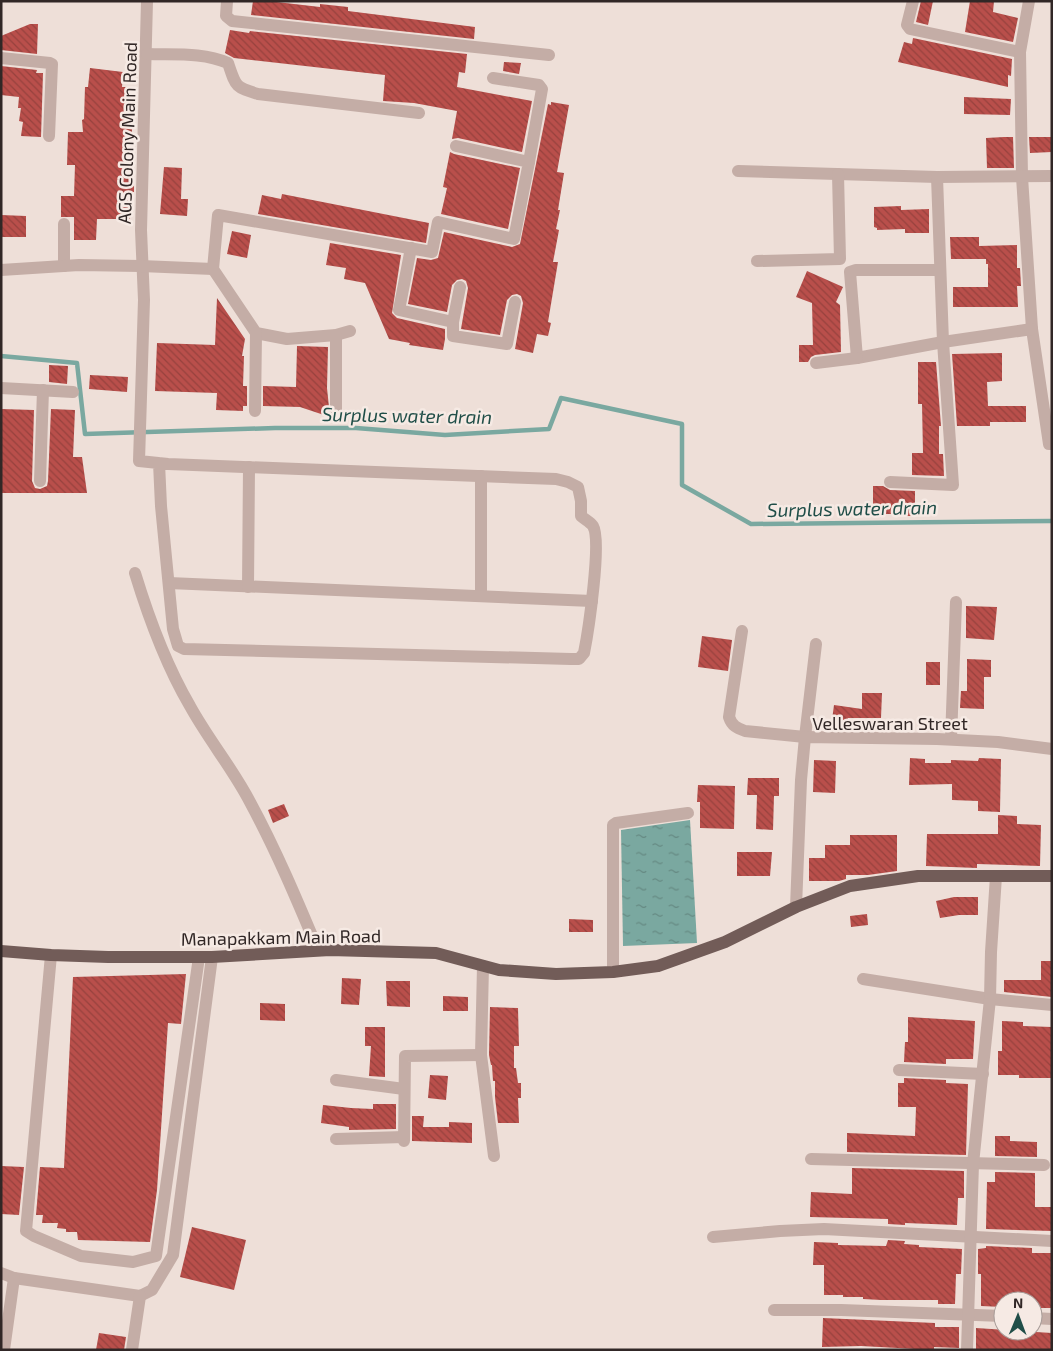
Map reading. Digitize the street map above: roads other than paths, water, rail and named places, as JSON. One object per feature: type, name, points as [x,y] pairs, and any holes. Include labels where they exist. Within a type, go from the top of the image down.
[{"type":"main road","name":"Manapakkam Main Road","points":[[1,950],[51,955],[199,957],[318,950],[436,953],[499,970],[556,974],[613,972],[658,966],[717,945],[796,907],[850,886],[918,876],[1052,876]]},
{"type":"street","name":"AGS Colony Main Road","points":[[147,1],[142,266],[144,300],[139,461],[159,463]]},
{"type":"street","points":[[227,1],[226,16],[232,21],[549,54]]},
{"type":"street","points":[[913,1],[907,25],[910,29],[1020,52]]},
{"type":"street","points":[[1029,1],[1020,52],[1022,177],[1032,330],[1049,444],[1052,444]]},
{"type":"street","points":[[147,54],[217,58],[228,63],[234,81],[239,88],[258,94],[419,113]]},
{"type":"street","points":[[1,58],[52,64],[49,136]]},
{"type":"street","points":[[350,331],[336,335],[287,339],[256,332],[243,316],[213,269],[218,215],[432,252],[438,222],[514,239],[542,89],[538,85],[493,78]]},
{"type":"street","points":[[456,146],[529,162]]},
{"type":"street","points":[[738,171],[937,177],[1052,176]]},
{"type":"street","points":[[757,261],[840,259],[838,174]]},
{"type":"street","points":[[890,482],[953,485],[940,270],[937,177]]},
{"type":"street","points":[[64,224],[64,266]]},
{"type":"street","points":[[411,248],[399,310],[454,322]]},
{"type":"street","points":[[1,270],[64,266],[142,266],[213,269]]},
{"type":"street","points":[[857,358],[850,272],[856,270],[940,270]]},
{"type":"street","points":[[460,286],[453,336],[507,344],[515,302]]},
{"type":"street","points":[[816,363],[1032,330]]},
{"type":"street","points":[[254,411],[256,332]]},
{"type":"street","points":[[336,335],[336,410]]},
{"type":"street","points":[[1,388],[72,392]]},
{"type":"street","points":[[40,480],[43,390]]},
{"type":"street","points":[[159,463],[556,479],[568,482],[578,487],[582,501],[581,516],[593,526],[595,536],[595,583],[584,653],[579,658],[184,649],[178,646],[174,629],[161,506],[159,463]]},
{"type":"street","points":[[248,587],[249,467]]},
{"type":"street","points":[[481,476],[481,596]]},
{"type":"street","points":[[135,574],[146,607],[189,706],[250,801],[297,900],[318,950]]},
{"type":"street","points":[[169,583],[592,601]]},
{"type":"street","points":[[951,739],[956,602]]},
{"type":"street","points":[[742,631],[729,717],[731,723],[736,728],[745,731],[805,737],[816,644]]},
{"type":"street","name":"Velleswaran Street","points":[[796,907],[800,780],[805,737],[951,739],[1052,748]]},
{"type":"street","points":[[613,972],[613,825],[616,823],[688,813]]},
{"type":"street","points":[[967,1350],[973,1164],[990,999],[990,952],[996,876]]},
{"type":"street","points":[[51,955],[26,1231],[81,1256],[133,1262],[156,1256],[199,957]]},
{"type":"street","points":[[1,1274],[14,1278],[140,1296],[152,1290],[173,1255],[212,957]]},
{"type":"street","points":[[483,966],[481,1055],[494,1156]]},
{"type":"street","points":[[863,979],[990,999],[1052,1005]]},
{"type":"street","points":[[336,1139],[404,1139],[405,1056],[481,1055]]},
{"type":"street","points":[[899,1070],[983,1074]]},
{"type":"street","points":[[336,1080],[404,1089]]},
{"type":"street","points":[[811,1159],[1044,1165]]},
{"type":"street","points":[[713,1237],[824,1229],[1052,1241]]},
{"type":"street","points":[[4,1350],[14,1278]]},
{"type":"street","points":[[132,1350],[140,1296]]},
{"type":"street","points":[[774,1310],[968,1313],[993,1315]]},
{"type":"water","points":[[690,820],[697,943],[623,946],[621,830]]},
{"type":"waterway","name":"Surplus water drain","points":[[1,356],[77,363],[85,434],[275,428],[356,428],[445,435],[549,429],[561,398],[682,424],[682,485],[751,524],[1052,521]]}]
